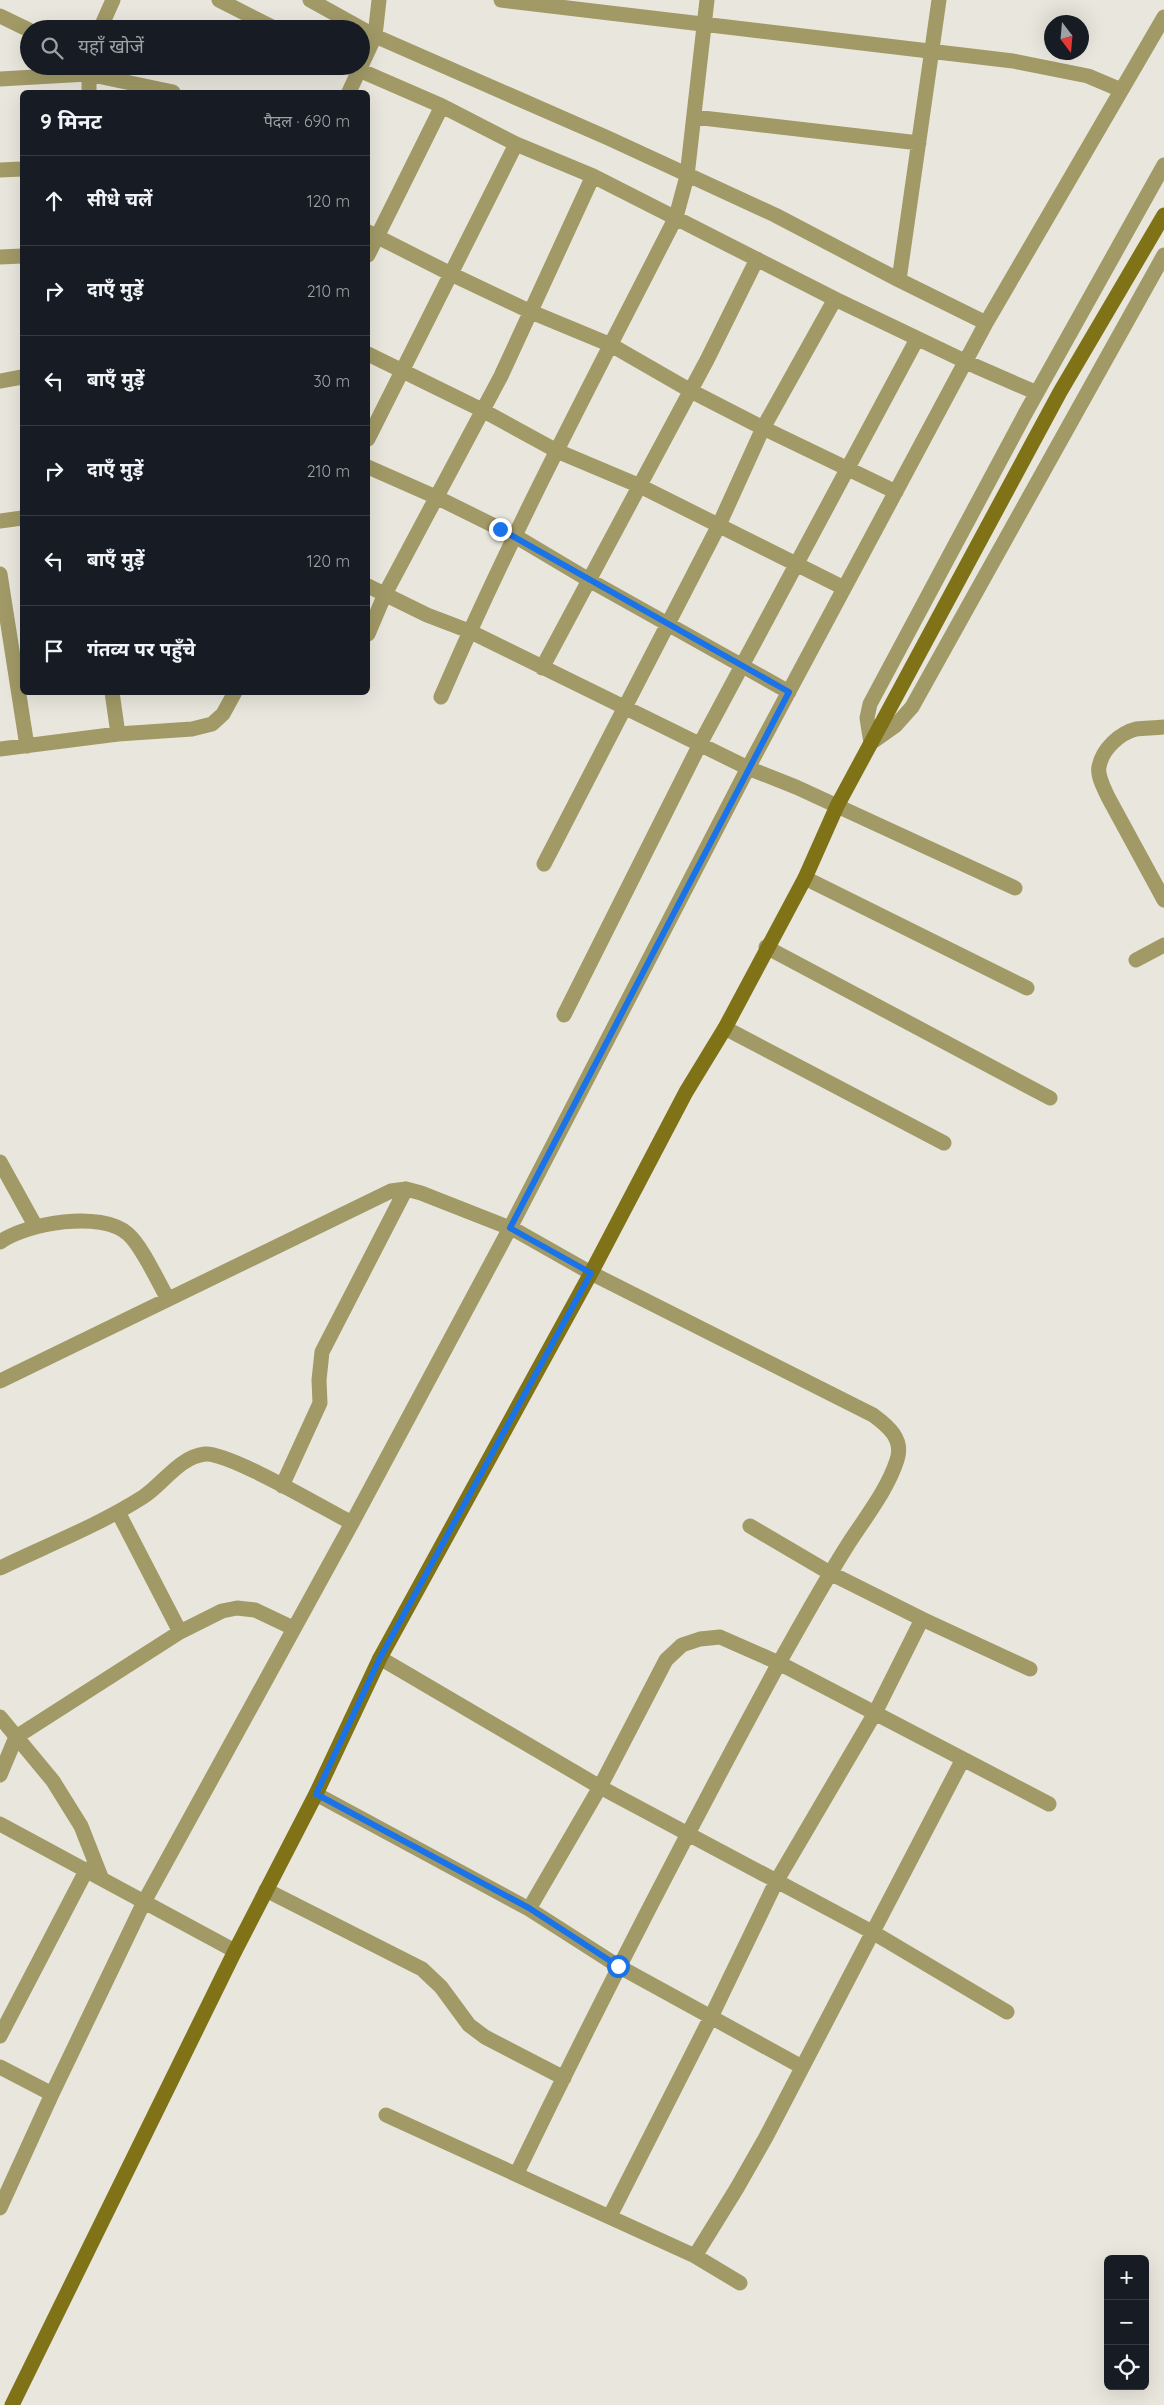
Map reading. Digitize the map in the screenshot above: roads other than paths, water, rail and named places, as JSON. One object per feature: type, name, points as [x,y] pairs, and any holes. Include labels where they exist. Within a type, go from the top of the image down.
[{"type":"street","points":[[104,20],[112,0]]},
{"type":"street","points":[[219,0],[258,20]]},
{"type":"street","points":[[310,0],[342,20]]},
{"type":"street","points":[[370,45],[373,40],[379,0]]},
{"type":"street","points":[[501,0],[930,53],[1013,61],[1060,68],[1088,76],[1121,90]]},
{"type":"street","points":[[441,697],[469,632],[557,451],[677,214],[686,182],[707,0]]},
{"type":"street","points":[[899,280],[938,0]]},
{"type":"street","points":[[0,16],[20,26]]},
{"type":"street","points":[[0,2208],[144,1902],[513,1229],[753,770],[789,692],[844,588],[896,492],[971,364],[986,323],[1164,17]]},
{"type":"street","points":[[370,38],[608,138],[686,182],[775,215],[986,323]]},
{"type":"street","points":[[370,72],[516,144],[677,214],[757,259],[835,299],[1011,383],[1037,393]]},
{"type":"street","points":[[0,79],[39,75]]},
{"type":"street","points":[[88,75],[89,90]]},
{"type":"street","points":[[107,75],[165,90]]},
{"type":"street","points":[[351,90],[355,75]]},
{"type":"street","points":[[442,106],[372,234],[450,274],[529,311],[611,345],[691,391],[896,492]]},
{"type":"street","points":[[694,117],[919,143]]},
{"type":"street","points":[[370,435],[516,144]]},
{"type":"street","points":[[871,743],[867,718],[870,704],[1037,393],[1164,165]]},
{"type":"street","points":[[0,170],[20,169]]},
{"type":"street","points":[[370,629],[385,594],[501,376],[529,311],[593,176]]},
{"type":"street","points":[[12,2405],[235,1951],[316,1794],[380,1658],[591,1273],[686,1092],[725,1028],[766,947],[805,878],[837,806],[1060,392],[1164,215]]},
{"type":"street","points":[[871,743],[895,726],[912,707],[1164,255]]},
{"type":"street","points":[[0,257],[20,256]]},
{"type":"street","points":[[542,668],[691,391],[757,259]]},
{"type":"street","points":[[544,864],[718,525],[763,428],[835,299]]},
{"type":"street","points":[[564,1015],[700,744],[917,339]]},
{"type":"street","points":[[370,355],[482,410],[557,451],[640,486],[844,588]]},
{"type":"street","points":[[0,380],[20,378]]},
{"type":"street","points":[[370,468],[436,497],[516,536],[589,580],[789,692]]},
{"type":"street","points":[[0,522],[20,518]]},
{"type":"street","points":[[0,574],[27,746]]},
{"type":"street","points":[[370,587],[427,615],[469,632],[753,770],[837,806],[1015,888]]},
{"type":"street","points":[[112,695],[118,734]]},
{"type":"street","points":[[0,749],[118,734],[192,729],[212,724],[223,714],[233,695]]},
{"type":"street","points":[[1164,727],[1136,730],[1121,735],[1106,750],[1099,767],[1101,781],[1108,797],[1164,900]]},
{"type":"street","points":[[805,878],[1027,988]]},
{"type":"street","points":[[1136,960],[1164,945]]},
{"type":"street","points":[[766,947],[1050,1098]]},
{"type":"street","points":[[725,1028],[944,1143]]},
{"type":"street","points":[[0,1162],[36,1227]]},
{"type":"street","points":[[282,1486],[320,1403],[319,1373],[322,1352],[406,1189]]},
{"type":"street","points":[[0,1381],[391,1191],[406,1189],[421,1192],[513,1229],[591,1273],[872,1415],[891,1428],[897,1443],[898,1458],[889,1480],[830,1573],[779,1663],[618,1966],[517,2174]]},
{"type":"street","points":[[0,1242],[36,1227],[72,1220],[110,1225],[128,1234],[168,1299]]},
{"type":"street","points":[[2,1564],[118,1512],[159,1486],[176,1468],[189,1459],[205,1454],[225,1458],[352,1523]]},
{"type":"street","points":[[118,1512],[180,1632]]},
{"type":"street","points":[[750,1526],[830,1573],[922,1619],[1030,1669]]},
{"type":"street","points":[[0,1775],[16,1736],[180,1632],[222,1611],[237,1608],[255,1610],[293,1628]]},
{"type":"street","points":[[610,2216],[712,2015],[776,1882],[875,1713],[922,1619]]},
{"type":"street","points":[[529,1908],[600,1787],[666,1660],[682,1645],[700,1639],[720,1637],[779,1663],[1049,1804]]},
{"type":"street","points":[[380,1658],[600,1787],[874,1934],[1007,2012]]},
{"type":"street","points":[[0,1718],[53,1781],[81,1826],[101,1877]]},
{"type":"street","points":[[695,2256],[738,2188],[874,1934],[963,1759]]},
{"type":"street","points":[[316,1794],[529,1908],[618,1966],[712,2015],[802,2067]]},
{"type":"street","points":[[0,1824],[87,1869],[235,1951]]},
{"type":"street","points":[[0,2036],[87,1869]]},
{"type":"street","points":[[266,1890],[422,1969],[441,1987],[469,2025],[486,2037],[564,2078]]},
{"type":"street","points":[[0,2067],[52,2094]]},
{"type":"street","points":[[386,2115],[695,2256],[740,2283]]}]
